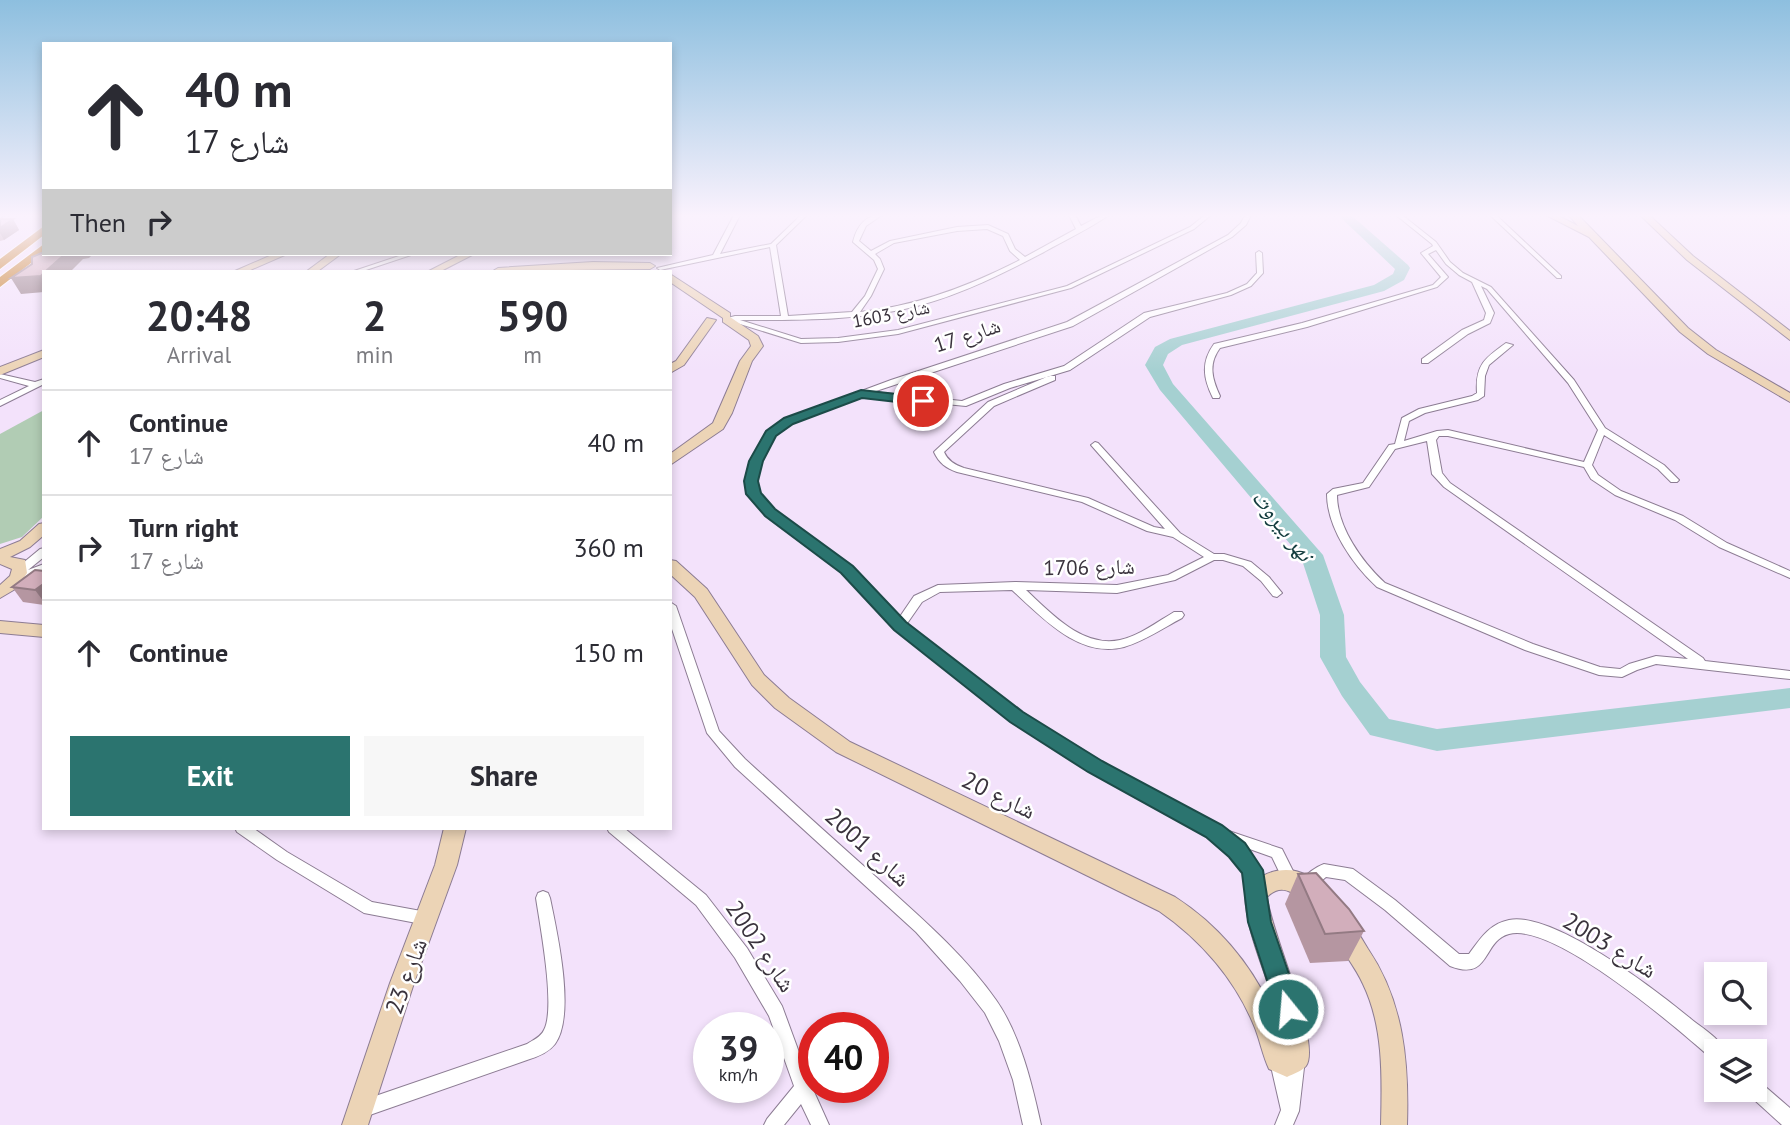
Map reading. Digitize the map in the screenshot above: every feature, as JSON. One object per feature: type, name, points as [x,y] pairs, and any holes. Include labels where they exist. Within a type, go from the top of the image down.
[{"type":"highway","points":[[0,283],[19,268]]},
{"type":"street","points":[[516,270],[562,268]]},
{"type":"street","points":[[630,268],[653,270]]},
{"type":"street","points":[[777,268],[785,318]]},
{"type":"street","points":[[854,314],[880,274],[881,268]]},
{"type":"street","points":[[672,290],[711,318],[829,318],[903,307],[944,296],[1007,268]]},
{"type":"street","name":"شارع 1603","points":[[728,318],[801,341],[838,340],[898,332],[1078,284],[1112,268]]},
{"type":"street","name":"شارع 17","points":[[1173,268],[1070,324],[861,394],[779,426],[771,434],[756,461],[751,488],[770,513],[847,569],[900,626],[1017,717],[1095,766],[1214,831],[1277,853],[1297,883]]},
{"type":"street","points":[[861,394],[963,404],[1007,386],[1061,369],[1147,315],[1244,288],[1260,273],[1260,268]]},
{"type":"street","points":[[1216,396],[1207,366],[1217,345],[1304,325],[1435,286],[1444,277],[1439,268]]},
{"type":"street","points":[[1453,268],[1489,288],[1571,382],[1602,430],[1661,467],[1674,480]]},
{"type":"street","points":[[1549,268],[1559,277]]},
{"type":"street","points":[[1624,268],[1684,330],[1712,352],[1790,398]]},
{"type":"street","points":[[1702,268],[1790,337]]},
{"type":"street","points":[[672,278],[754,338],[757,346],[746,361],[726,413],[718,426],[672,460]]},
{"type":"street","points":[[1425,362],[1465,332],[1487,321],[1490,313],[1475,282]]},
{"type":"street","points":[[672,368],[680,363],[711,318]]},
{"type":"street","points":[[1399,444],[1405,420],[1422,411],[1475,398],[1481,394],[1480,380],[1484,364],[1509,345]]},
{"type":"street","points":[[0,373],[42,354]]},
{"type":"street","points":[[1061,369],[1058,375],[1004,396],[982,411],[939,452],[942,459],[950,466],[965,471],[1085,499],[1151,529],[1176,535]]},
{"type":"street","points":[[0,373],[40,383]]},
{"type":"street","points":[[0,403],[40,383]]},
{"type":"street","points":[[1587,465],[1602,430]]},
{"type":"street","points":[[1790,575],[1723,545],[1679,518],[1618,493],[1594,477],[1587,465],[1456,435],[1441,433],[1399,444],[1387,452],[1366,485],[1334,492],[1331,501],[1345,537],[1376,581],[1529,647],[1587,668],[1618,674],[1656,660],[1790,675]]},
{"type":"street","points":[[1434,436],[1431,447],[1434,465],[1437,474],[1447,485],[1704,665]]},
{"type":"street","points":[[1095,445],[1176,535],[1212,557],[1224,557],[1247,565],[1277,593]]},
{"type":"street","points":[[26,544],[42,529]]},
{"type":"street","points":[[0,557],[42,540]]},
{"type":"street","points":[[0,593],[42,553]]},
{"type":"street","points":[[0,557],[13,561],[19,574]]},
{"type":"street","name":"شارع 1706","points":[[900,626],[918,599],[937,589],[1015,586],[1082,590],[1133,587],[1171,578],[1212,557]]},
{"type":"street","name":"شارع 20","points":[[672,567],[701,593],[758,680],[782,703],[843,747],[1167,904],[1190,919],[1237,971],[1287,1059]]},
{"type":"street","points":[[19,574],[42,568]]},
{"type":"street","points":[[1015,586],[1068,631],[1102,646],[1126,642],[1178,615]]},
{"type":"street","name":"شارع 2001","points":[[672,612],[713,733],[740,763],[921,927],[966,976],[991,1007],[1006,1037],[1022,1080],[1032,1125]]},
{"type":"street","points":[[0,627],[42,631]]},
{"type":"street","points":[[245,830],[282,856],[369,908],[427,918]]},
{"type":"street","name":"شارع 23","points":[[358,1117],[402,983],[451,849],[455,830]]},
{"type":"street","name":"شارع 2002","points":[[616,830],[701,900],[741,953],[776,1012],[798,1074]]},
{"type":"street","name":"شارع 17","points":[[1214,831],[1237,850],[1252,870],[1256,909]]},
{"type":"street","name":"شارع 2003","points":[[1297,883],[1324,870],[1348,874],[1461,963],[1473,962],[1492,934],[1514,925],[1553,936],[1648,995],[1704,1041]]},
{"type":"street","points":[[1287,1118],[1287,1059],[1293,1029],[1283,989],[1256,909],[1256,895],[1265,883],[1275,878],[1297,883],[1342,929],[1378,989],[1390,1034],[1394,1125]]},
{"type":"street","points":[[358,1117],[527,1052],[549,1038],[557,1017],[550,937],[543,898]]},
{"type":"street","points":[[773,1125],[798,1094]]},
{"type":"street","points":[[1767,1100],[1790,1120]]},
{"type":"street","name":"شارع 2002","points":[[810,1103],[820,1125]]},
{"type":"green space","points":[[42,411],[42,518],[22,537],[0,544],[0,434]]},
{"type":"building","points":[[27,268],[50,268],[42,270],[41,276],[11,278]]},
{"type":"building","points":[[35,570],[42,571],[42,585],[35,590],[12,587]]},
{"type":"building","points":[[1316,873],[1349,909],[1364,931],[1325,934],[1298,874]]},
{"type":"waterway","name":"نهر بيروت","points":[[1402,268],[1399,277],[1379,288],[1176,342],[1161,351],[1154,365],[1166,386],[1312,555],[1332,615],[1333,657],[1351,689],[1380,728],[1437,740],[1790,698]]},
{"type":"route","points":[[923,401],[861,394],[779,426],[771,434],[756,461],[751,481],[754,494],[770,513],[847,569],[900,626],[1017,717],[1095,766],[1228,841],[1252,870],[1259,922],[1288,1009]]}]
